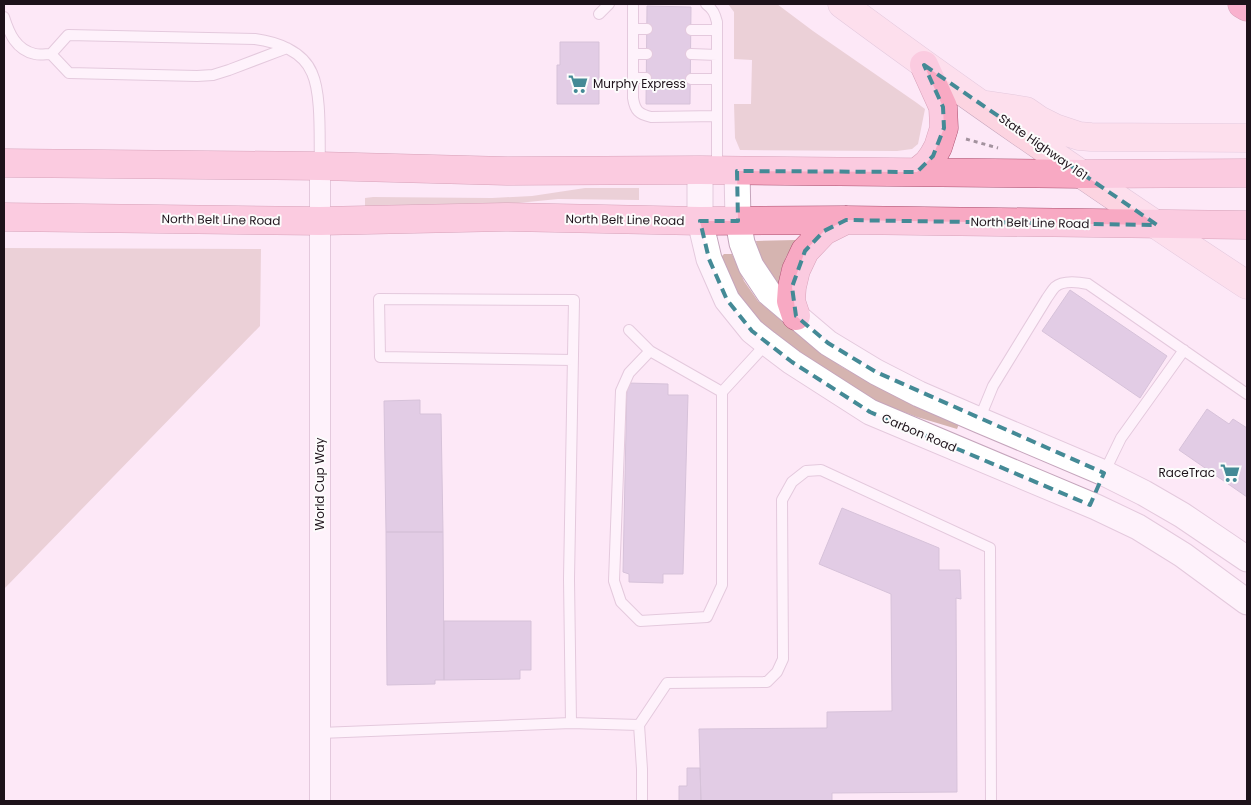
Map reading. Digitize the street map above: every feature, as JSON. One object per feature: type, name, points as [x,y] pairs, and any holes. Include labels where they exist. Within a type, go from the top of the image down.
[{"type":"highway","points":[[1242,4],[1247,7]]},
{"type":"main road","name":"State Highway 161","points":[[842,4],[981,104],[1247,286]]},
{"type":"main road","points":[[917,172],[933,156],[944,128],[943,107],[924,64]]},
{"type":"main road","points":[[981,104],[1026,111],[1055,128],[1080,136],[1243,138]]},
{"type":"main road","points":[[4,163],[320,166],[507,171],[1247,173]]},
{"type":"main road","name":"North Belt Line Road","points":[[4,217],[320,221],[505,218],[700,221],[846,220],[1247,225]]},
{"type":"main road","points":[[796,316],[791,301],[792,287],[796,270],[805,251],[824,231],[846,220]]},
{"type":"street","name":"World Cup Way","points":[[320,166],[320,801]]},
{"type":"street","name":"Carbon Road","points":[[718,171],[700,221],[709,259],[727,300],[752,330],[767,343],[792,362],[870,412],[1138,527],[1183,555],[1247,602]]},
{"type":"street","points":[[718,171],[738,221],[742,243],[759,280],[769,293],[828,343],[876,372],[919,394],[1104,473],[1144,493],[1182,515],[1247,558]]},
{"type":"street","points":[[1090,505],[1104,473]]},
{"type":"lane","points":[[599,14],[609,4]]},
{"type":"lane","points":[[633,4],[634,106],[638,112],[651,117],[717,116]]},
{"type":"lane","points":[[706,4],[712,8],[717,22],[718,171]]},
{"type":"lane","points":[[4,17],[8,32],[15,42],[34,54],[51,54],[69,73],[213,75],[288,48]]},
{"type":"lane","points":[[633,29],[647,29]]},
{"type":"lane","points":[[691,30],[717,30]]},
{"type":"lane","points":[[51,54],[68,35],[255,39],[267,40],[288,48],[305,62],[312,73],[316,87],[320,166]]},
{"type":"lane","points":[[633,54],[647,54]]},
{"type":"lane","points":[[691,54],[717,55]]},
{"type":"lane","points":[[633,78],[646,78]]},
{"type":"lane","points":[[691,79],[717,79]]},
{"type":"lane","points":[[979,420],[993,386],[1047,298],[1056,286],[1063,283],[1088,284],[1247,394]]},
{"type":"lane","points":[[572,723],[569,579],[573,360],[574,300],[379,299],[380,357],[573,360]]},
{"type":"lane","points":[[629,330],[650,351],[722,392]]},
{"type":"lane","points":[[650,351],[629,374],[622,391],[614,581],[621,602],[640,621],[707,617],[722,585],[722,392],[767,343]]},
{"type":"lane","points":[[1104,473],[1121,438],[1184,350]]},
{"type":"lane","points":[[642,801],[642,769],[638,725],[667,684],[767,682],[777,672],[783,659],[782,500],[792,482],[806,471],[821,470],[990,548],[991,801]]},
{"type":"lane","points":[[320,733],[572,723],[638,725]]},
{"type":"path","points":[[958,137],[1001,148]]},
{"type":"highlighted area","points":[[924,65],[1157,225],[846,220],[824,231],[805,251],[792,287],[796,316],[828,343],[876,372],[1104,473],[1090,505],[870,412],[792,362],[752,331],[727,300],[709,259],[700,221],[738,221],[737,171],[917,172],[933,156],[944,128],[943,107]]},
{"type":"shaded area","points":[[728,4],[777,4],[917,103],[925,109],[918,144],[912,149],[897,151],[740,150],[735,138],[734,104],[751,104],[752,60],[734,59],[734,12]]},
{"type":"shaded area","points":[[585,188],[639,188],[639,200],[558,199],[478,207],[365,207],[365,198],[373,197],[492,198],[532,196]]},
{"type":"shaded area","points":[[796,240],[786,257],[778,288],[758,254],[756,241]]},
{"type":"shaded area","points":[[4,248],[261,249],[260,326],[4,589]]},
{"type":"shaded area","points":[[724,254],[732,254],[744,281],[758,301],[813,347],[842,367],[893,395],[959,424],[957,429],[882,404],[849,388],[804,360],[760,323],[736,295],[722,262]]},
{"type":"building","name":"Murphy Express","points":[[647,6],[691,7],[690,104],[646,104]]},
{"type":"building","name":"Murphy Express","points":[[560,42],[599,42],[599,104],[557,104],[557,65],[560,65]]},
{"type":"building","points":[[1070,290],[1167,356],[1140,398],[1042,331]]},
{"type":"building","points":[[627,383],[668,384],[668,395],[688,395],[683,574],[663,574],[663,583],[629,582],[629,574],[623,572]]},
{"type":"building","points":[[420,400],[420,414],[441,414],[443,532],[386,532],[384,401]]},
{"type":"building","name":"RaceTrac","points":[[1207,409],[1229,424],[1233,419],[1247,428],[1247,497],[1179,450]]},
{"type":"building","points":[[842,508],[939,548],[939,570],[960,570],[961,599],[956,598],[957,792],[832,793],[832,801],[701,801],[699,729],[827,728],[827,712],[892,711],[891,594],[819,564]]},
{"type":"building","points":[[386,532],[443,532],[444,680],[435,680],[435,684],[387,685]]},
{"type":"building","points":[[444,621],[531,621],[531,670],[520,670],[520,679],[444,680]]},
{"type":"building","points":[[687,768],[700,768],[701,801],[679,801],[679,786],[687,786]]},
{"type":"place","name":"Murphy Express","points":[[578,84]]},
{"type":"place","name":"RaceTrac","points":[[1230,473]]}]
